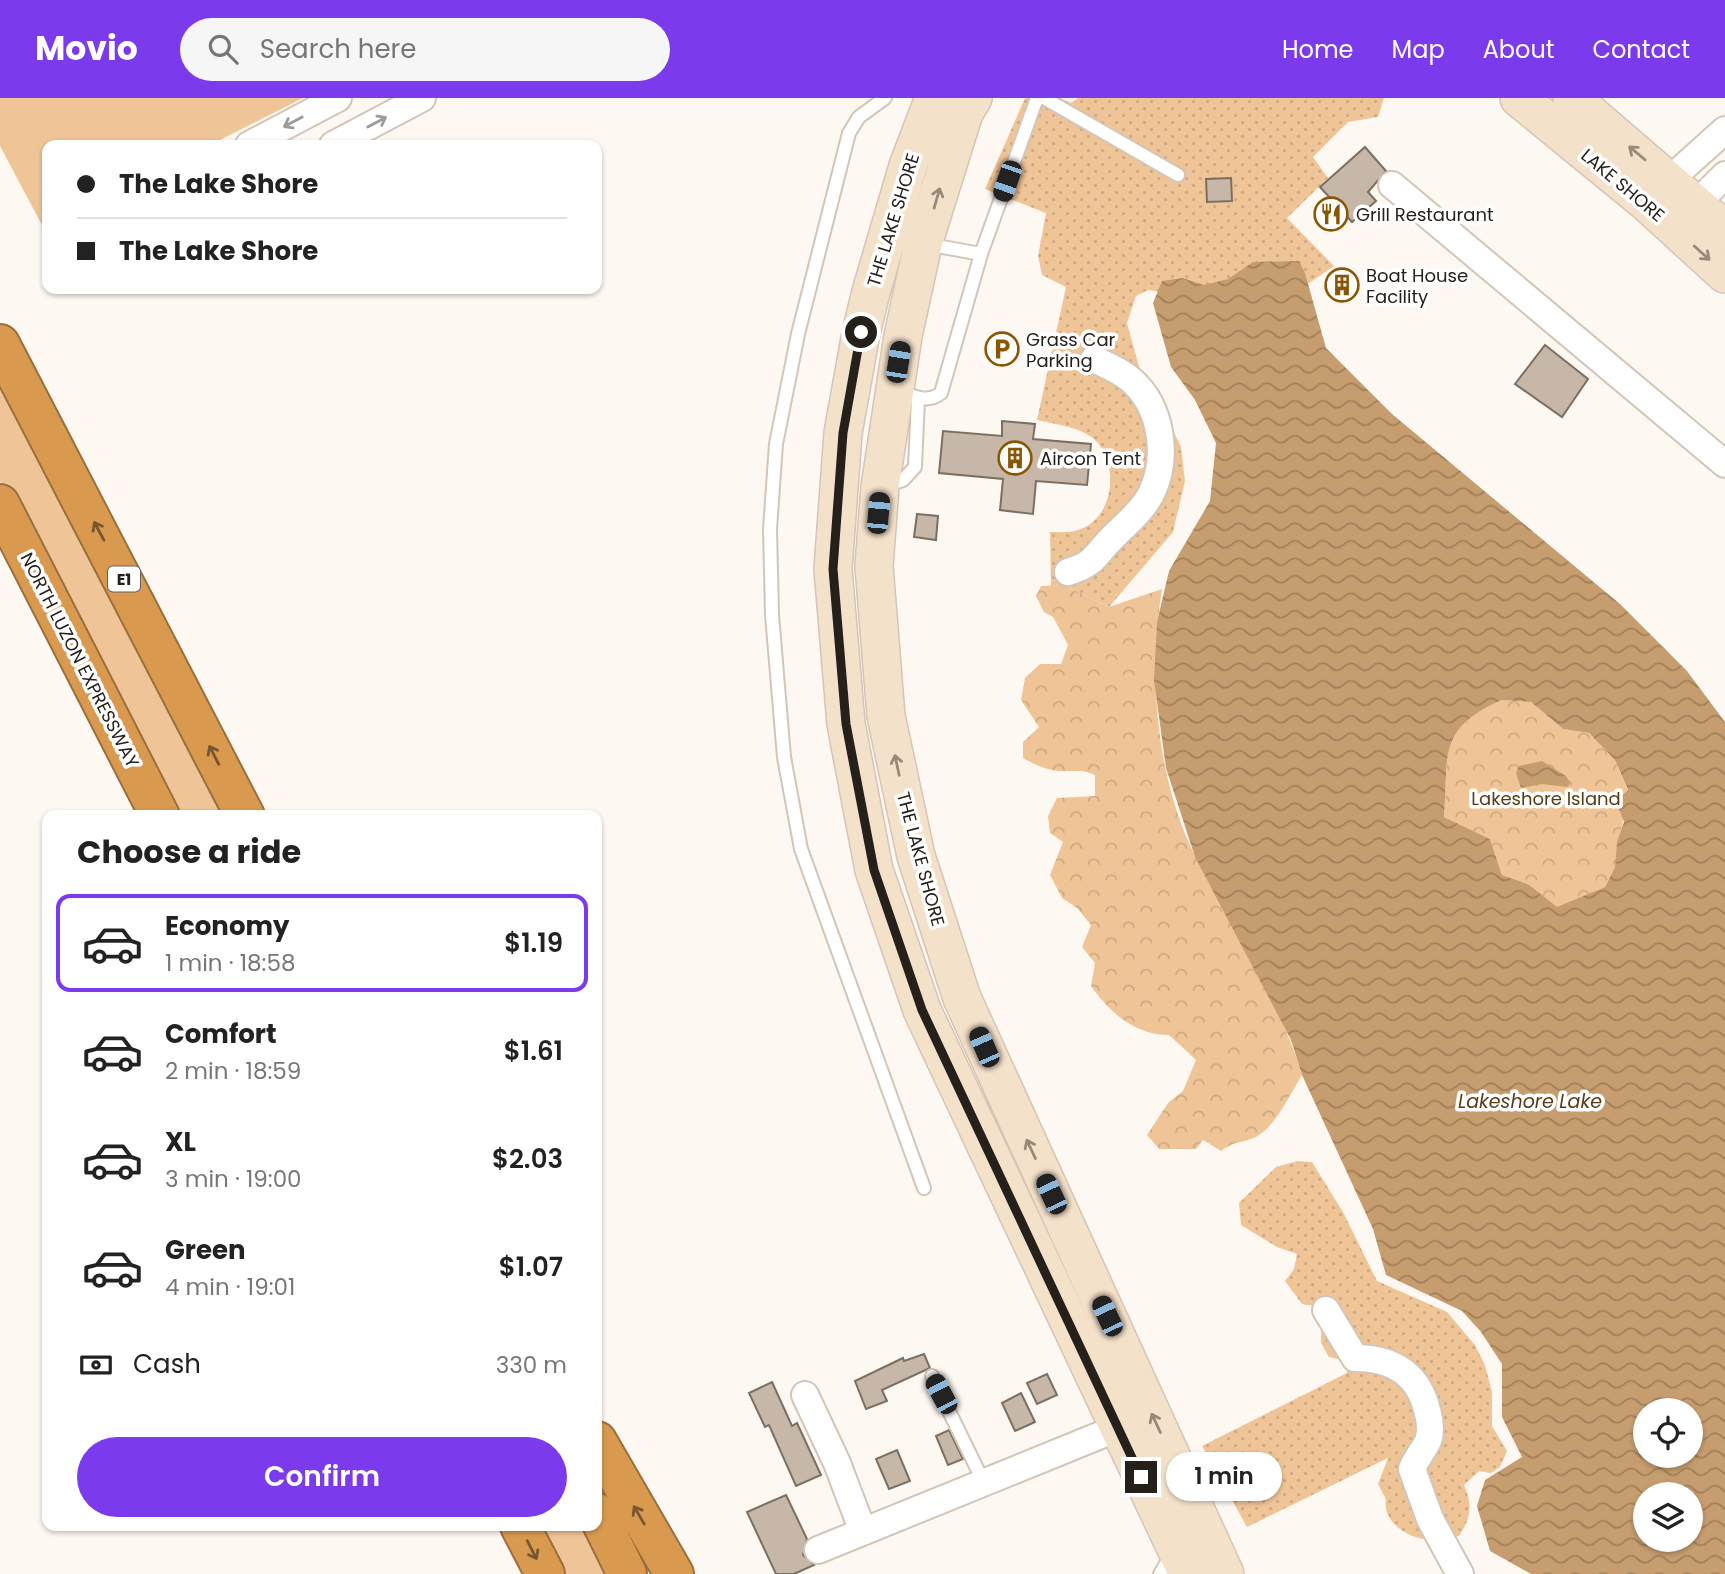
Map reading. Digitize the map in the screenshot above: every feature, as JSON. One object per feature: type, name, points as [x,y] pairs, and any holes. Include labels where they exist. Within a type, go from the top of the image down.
[{"type":"highway","name":"E1","points":[[0,344],[242,810]]},
{"type":"highway","name":"NORTH LUZON EXPRESSWAY","points":[[0,504],[157,810]]},
{"type":"highway","points":[[602,1450],[674,1574]]},
{"type":"highway","points":[[602,1523],[627,1574]]},
{"type":"highway","points":[[523,1531],[545,1574]]},
{"type":"street","points":[[258,140],[338,98]]},
{"type":"street","points":[[342,140],[422,98]]},
{"type":"street","name":"LAKE SHORE","points":[[1519,98],[1666,183],[1700,199],[1725,230]]},
{"type":"street","name":"LAKE SHORE","points":[[1572,98],[1666,183]]},
{"type":"street","name":"THE LAKE SHORE","points":[[946,101],[923,244],[906,394],[887,437],[880,487],[874,566],[886,716],[916,856],[962,998],[1177,1547]]},
{"type":"street","name":"THE LAKE SHORE","points":[[946,101],[908,166],[864,319],[843,433],[833,569],[846,724],[874,870],[922,1010],[1118,1428],[1177,1547],[1225,1574]]},
{"type":"street","points":[[1666,183],[1725,130]]},
{"type":"street","points":[[1392,185],[1725,464]]},
{"type":"street","name":"LAKE SHORE","points":[[1700,199],[1725,274]]},
{"type":"street","points":[[1068,572],[1093,562],[1100,549],[1140,511],[1158,478],[1162,457],[1157,423],[1143,394],[1132,380],[1094,359]]},
{"type":"street","points":[[843,433],[887,437]]},
{"type":"street","points":[[1326,1310],[1355,1358],[1371,1358],[1392,1365],[1408,1373],[1421,1388],[1430,1421],[1429,1441],[1419,1451],[1412,1469],[1430,1519],[1460,1574]]},
{"type":"street","points":[[805,1395],[837,1463],[862,1529]]},
{"type":"street","points":[[818,1550],[862,1529],[985,1483],[1118,1428]]},
{"type":"lane","points":[[885,98],[859,117],[849,133],[798,334],[776,444],[770,529],[772,615],[784,757],[801,849],[924,1188]]},
{"type":"lane","points":[[880,487],[903,480],[915,467],[906,394],[935,398],[941,393],[981,254],[1037,98]]},
{"type":"lane","points":[[1044,98],[1178,175]]},
{"type":"lane","points":[[923,244],[981,254]]},
{"type":"lane","points":[[932,1376],[985,1483]]},
{"type":"green space","points":[[0,98],[303,98],[220,140],[42,140],[42,225],[0,146]]},
{"type":"green space","points":[[1025,98],[1060,98],[1071,103],[1078,98],[1384,98],[1378,117],[1348,122],[1313,157],[1328,178],[1287,218],[1334,266],[1299,290],[1181,295],[1148,290],[1136,296],[1127,323],[1143,381],[1165,413],[1181,447],[1185,481],[1173,532],[1109,607],[1064,585],[1051,586],[1050,532],[1075,531],[1090,524],[1100,514],[1106,502],[1110,475],[1108,461],[1094,439],[1074,429],[1037,420],[1066,287],[1042,275],[1038,256],[1046,213],[985,189]]},
{"type":"green space","points":[[0,380],[225,810],[172,810],[0,481]]},
{"type":"green space","points":[[1064,585],[1109,607],[1162,589],[1156,692],[1164,762],[1172,796],[1197,860],[1281,1019],[1302,1075],[1276,1118],[1263,1132],[1221,1151],[1203,1140],[1196,1149],[1159,1149],[1147,1135],[1168,1103],[1183,1091],[1196,1060],[1169,1035],[1145,1031],[1124,1021],[1098,996],[1091,986],[1095,963],[1082,947],[1091,925],[1077,908],[1062,898],[1050,875],[1063,842],[1050,833],[1048,816],[1057,798],[1095,796],[1095,775],[1081,771],[1050,769],[1023,758],[1023,742],[1039,727],[1021,700],[1025,678],[1040,664],[1061,664],[1068,645],[1053,617],[1044,612],[1036,596],[1041,586]]},
{"type":"green space","name":"Lakeshore Island","points":[[1502,700],[1531,702],[1563,729],[1589,733],[1615,760],[1628,791],[1615,867],[1605,887],[1557,908],[1528,884],[1502,875],[1490,839],[1444,817],[1450,746],[1466,722]]},
{"type":"green space","points":[[1297,1161],[1312,1162],[1343,1212],[1377,1281],[1447,1312],[1475,1345],[1485,1365],[1492,1392],[1492,1426],[1507,1451],[1500,1467],[1491,1473],[1479,1471],[1464,1485],[1469,1499],[1469,1511],[1459,1536],[1417,1538],[1396,1526],[1388,1514],[1386,1499],[1378,1484],[1388,1458],[1247,1527],[1202,1446],[1347,1373],[1346,1361],[1329,1357],[1321,1343],[1322,1307],[1302,1304],[1285,1281],[1294,1269],[1297,1254],[1277,1247],[1241,1225],[1239,1203],[1276,1167]]},
{"type":"green space","points":[[534,1531],[588,1531],[610,1574],[556,1574]]},
{"type":"water","name":"Lakeshore Lake","points":[[1299,261],[1305,273],[1326,348],[1392,414],[1620,604],[1687,671],[1725,722],[1725,1574],[1531,1574],[1490,1551],[1477,1506],[1485,1480],[1522,1457],[1502,1417],[1502,1364],[1481,1332],[1462,1311],[1386,1275],[1373,1229],[1302,1075],[1291,1040],[1195,857],[1166,768],[1154,680],[1157,622],[1169,571],[1210,501],[1216,443],[1195,400],[1171,367],[1153,303],[1162,281],[1182,278],[1204,285],[1228,279],[1253,262]],"holes":[[[1502,700],[1531,702],[1563,729],[1589,733],[1615,760],[1628,790],[1616,801],[1624,822],[1617,842],[1615,867],[1605,887],[1557,907],[1528,884],[1502,875],[1490,839],[1444,817],[1447,761],[1456,734],[1466,722]]]},
{"type":"water","points":[[1542,761],[1566,776],[1570,783],[1568,787],[1542,784],[1521,788],[1516,773],[1519,766]]},
{"type":"building","points":[[1365,147],[1386,171],[1368,192],[1376,201],[1352,222],[1320,187]]},
{"type":"building","points":[[1231,178],[1232,201],[1207,202],[1206,179]]},
{"type":"building","name":"Boat House Facility","points":[[1347,270],[1357,289],[1338,301],[1327,281]]},
{"type":"building","points":[[1545,345],[1588,379],[1562,417],[1515,384]]},
{"type":"building","name":"Aircon Tent","points":[[1002,421],[1035,424],[1033,439],[1091,444],[1087,485],[1036,481],[1033,514],[1000,510],[1003,479],[939,473],[943,431],[1002,436]]},
{"type":"building","points":[[917,514],[938,516],[936,540],[914,537]]},
{"type":"building","points":[[924,1354],[930,1368],[882,1390],[887,1401],[866,1409],[855,1381],[903,1358],[904,1361]]},
{"type":"building","points":[[1047,1374],[1057,1395],[1037,1404],[1027,1383]]},
{"type":"building","points":[[772,1382],[792,1426],[797,1423],[821,1475],[796,1486],[769,1425],[765,1427],[749,1393]]},
{"type":"building","points":[[1021,1393],[1035,1422],[1015,1431],[1002,1403]]},
{"type":"building","points":[[949,1430],[963,1459],[948,1465],[936,1436]]},
{"type":"building","points":[[897,1450],[910,1481],[889,1489],[876,1459]]},
{"type":"building","points":[[786,1495],[807,1539],[803,1555],[814,1565],[794,1574],[776,1574],[747,1512]]},
{"type":"place","name":"Grill Restaurant","points":[[1331,214]]},
{"type":"place","name":"Boat House Facility","points":[[1342,285]]},
{"type":"place","name":"Grass Car Parking","points":[[1002,349]]},
{"type":"place","name":"Aircon Tent","points":[[1015,458]]},
{"type":"route","points":[[861,332],[843,433],[833,569],[846,724],[874,870],[922,1010],[1141,1477]]}]
